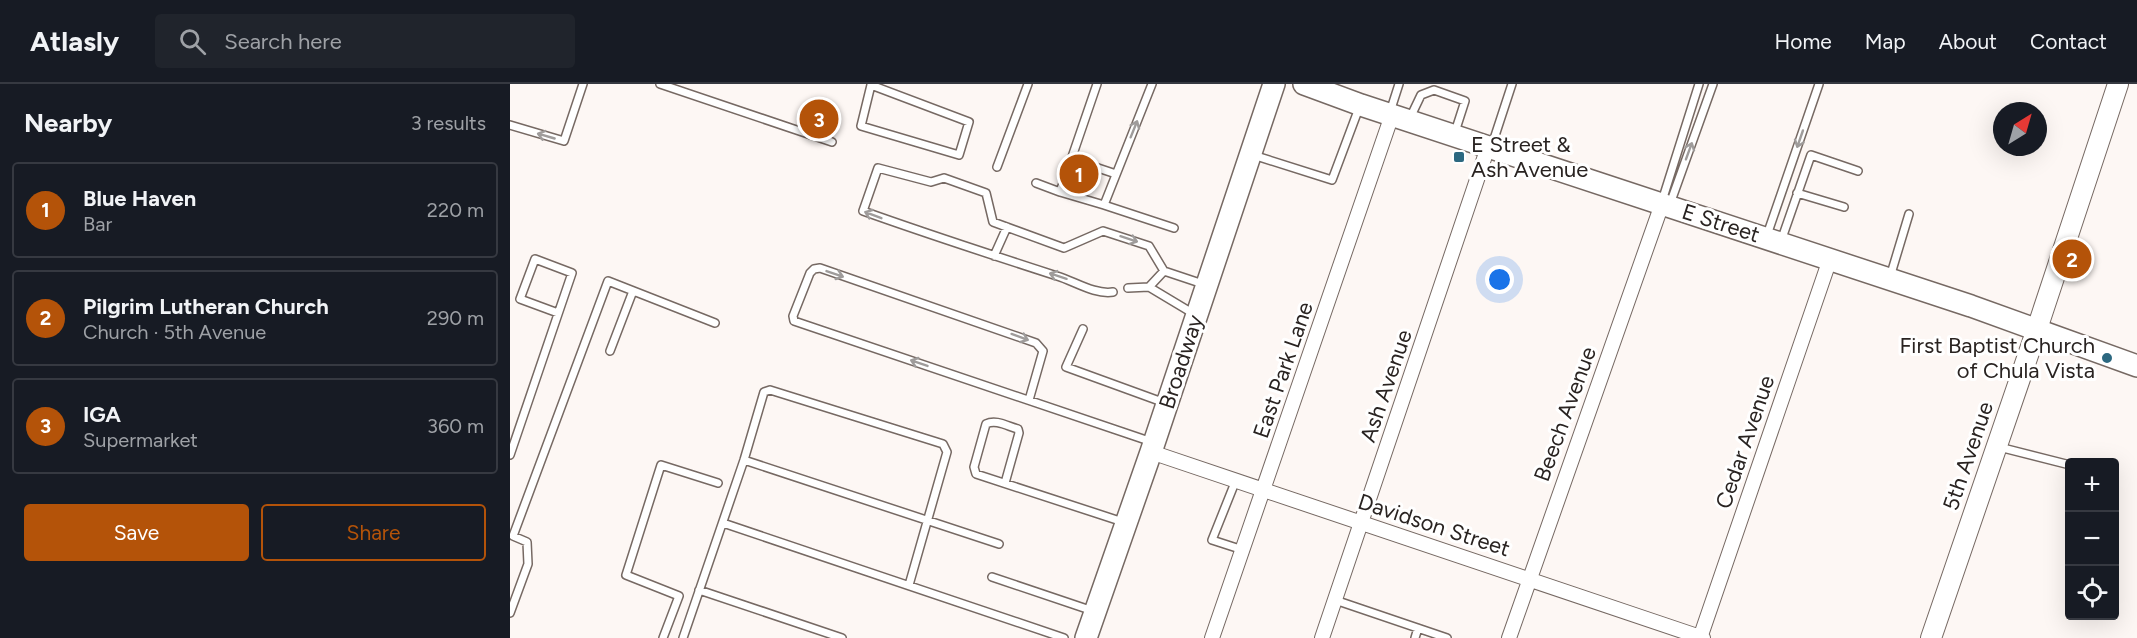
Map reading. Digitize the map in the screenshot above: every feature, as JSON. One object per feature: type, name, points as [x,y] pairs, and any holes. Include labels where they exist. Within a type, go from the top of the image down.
[{"type":"main road","name":"Broadway","points":[[1086,638],[1153,448],[1274,84]]},
{"type":"main road","name":"E Street","points":[[1304,84],[1349,98],[1397,117],[2037,329],[2137,366]]},
{"type":"street","name":"5th Avenue","points":[[1931,638],[2118,84]]},
{"type":"street","name":"East Park Lane","points":[[1212,638],[1397,117]]},
{"type":"street","name":"Ash Avenue","points":[[1322,638],[1489,147]]},
{"type":"street","name":"Beech Avenue","points":[[1509,638],[1665,205]]},
{"type":"street","name":"Cedar Avenue","points":[[1701,638],[1830,259]]},
{"type":"street","name":"Davidson Street","points":[[1153,448],[1362,524],[1701,638]]},
{"type":"lane","points":[[510,125],[564,141],[583,84]]},
{"type":"lane","points":[[660,84],[832,142]]},
{"type":"lane","points":[[871,84],[969,122],[959,155],[861,126],[871,84]]},
{"type":"lane","points":[[997,167],[1028,84]]},
{"type":"lane","points":[[1060,192],[1097,84]]},
{"type":"lane","points":[[1104,205],[1152,84]]},
{"type":"lane","points":[[1397,117],[1399,84]]},
{"type":"lane","points":[[1489,147],[1512,84]]},
{"type":"lane","points":[[1665,205],[1699,84]]},
{"type":"lane","points":[[1665,205],[1713,84]]},
{"type":"lane","points":[[1773,241],[1819,84]]},
{"type":"lane","points":[[1397,117],[1421,95],[1434,90],[1466,101],[1454,135]]},
{"type":"lane","points":[[1250,154],[1332,180],[1349,98]]},
{"type":"lane","points":[[1773,241],[1797,193],[1811,155],[1858,171]]},
{"type":"lane","points":[[1071,159],[1116,174]]},
{"type":"lane","points":[[1113,292],[1103,294],[1074,281],[864,211],[878,168],[931,182],[944,178],[986,193],[993,222],[1064,248],[1104,231],[1149,246],[1164,271],[1207,285]]},
{"type":"lane","points":[[1036,183],[1174,228]]},
{"type":"lane","points":[[1797,193],[1844,207]]},
{"type":"lane","points":[[1889,279],[1909,214]]},
{"type":"lane","points":[[994,256],[1007,227]]},
{"type":"lane","points":[[510,454],[572,273],[535,259],[520,299],[558,313]]},
{"type":"lane","points":[[1029,400],[1043,351],[1035,343],[820,268],[810,273],[793,316],[794,321],[1029,400],[1153,448]]},
{"type":"lane","points":[[1149,287],[1164,271]]},
{"type":"lane","points":[[510,613],[528,564],[527,542],[513,536],[608,282],[715,323]]},
{"type":"lane","points":[[1128,288],[1149,287],[1197,315]]},
{"type":"lane","points":[[610,351],[633,291]]},
{"type":"lane","points":[[1083,329],[1066,367],[1167,404]]},
{"type":"lane","points":[[683,638],[744,460],[764,392],[770,390],[943,444],[947,452],[909,585]]},
{"type":"lane","points":[[1005,483],[1020,437],[1019,433],[1017,429],[994,421],[989,422],[986,424],[976,474],[1126,523]]},
{"type":"lane","points":[[1997,447],[2065,464]]},
{"type":"lane","points":[[744,460],[999,544]]},
{"type":"lane","points":[[663,638],[679,596],[626,575],[661,465],[718,483]]},
{"type":"lane","points":[[1236,480],[1212,540],[1243,550]]},
{"type":"lane","points":[[723,523],[1064,638]]},
{"type":"lane","points":[[992,578],[1095,611]]},
{"type":"lane","points":[[699,590],[842,638]]},
{"type":"lane","points":[[1335,600],[1447,638]]},
{"type":"lane","points":[[1415,638],[1418,628]]},
{"type":"place","name":"IGA","points":[[819,119]]},
{"type":"place","name":"E Street & Ash Avenue","points":[[1459,157]]},
{"type":"place","name":"Blue Haven","points":[[1079,174]]},
{"type":"place","name":"Pilgrim Lutheran Church","points":[[2072,259]]},
{"type":"place","name":"First Baptist Church of Chula Vista","points":[[2107,358]]}]
